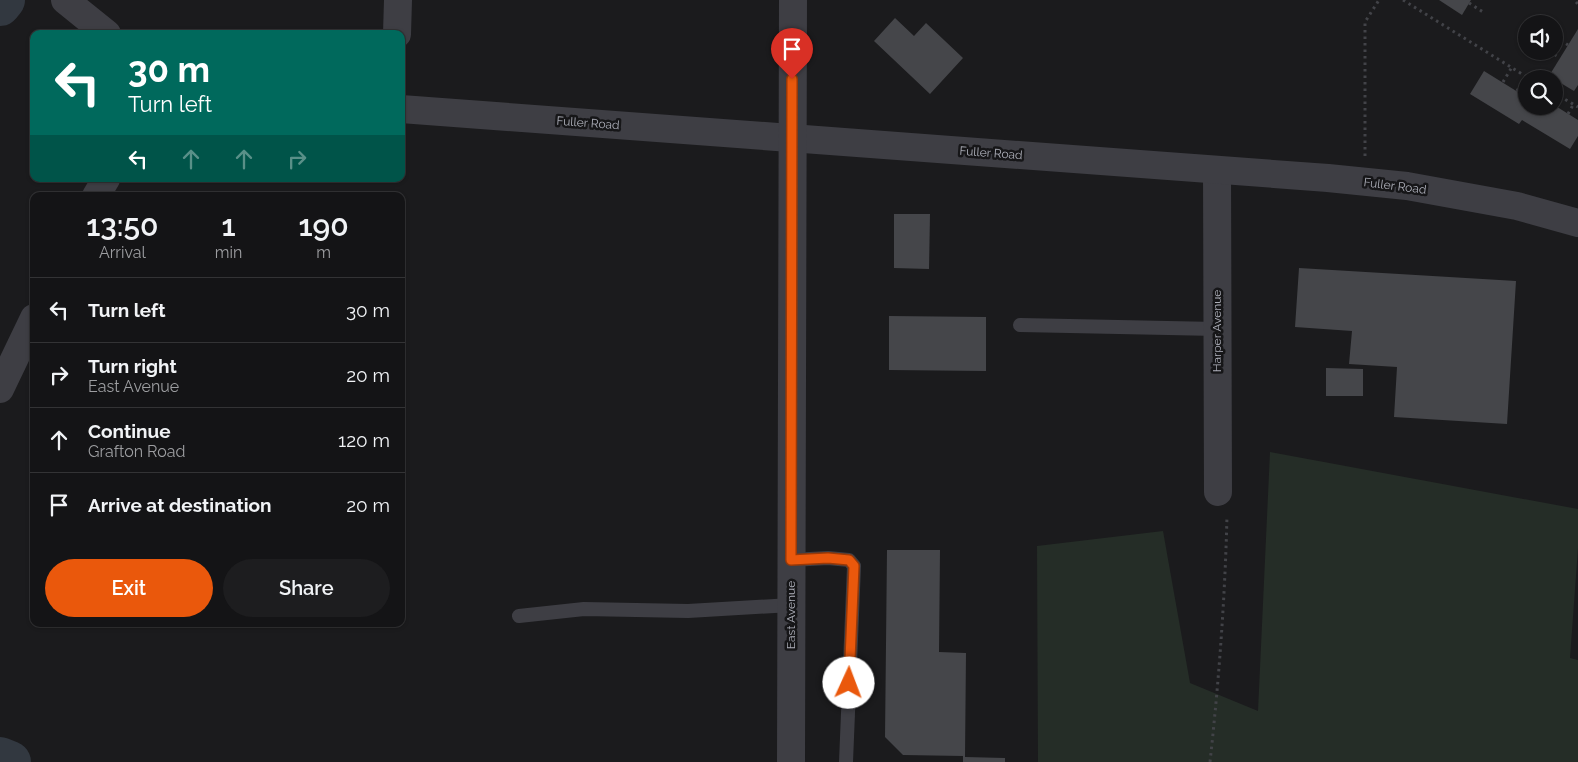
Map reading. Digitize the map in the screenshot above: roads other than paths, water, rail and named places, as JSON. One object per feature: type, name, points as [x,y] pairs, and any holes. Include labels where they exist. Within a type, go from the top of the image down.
[{"type":"street","points":[[397,30],[398,0]]},
{"type":"street","name":"East Avenue","points":[[791,762],[792,0]]},
{"type":"street","points":[[73,6],[102,30]]},
{"type":"street","name":"Fuller Road","points":[[405,109],[1328,178],[1407,186],[1517,206],[1578,223]]},
{"type":"street","name":"Harper Avenue","points":[[1217,170],[1217,329],[1223,501]]},
{"type":"street","points":[[0,389],[30,326]]},
{"type":"lane","points":[[1020,325],[1217,329]]},
{"type":"lane","points":[[791,560],[828,558],[849,560],[854,566],[846,762]]},
{"type":"lane","points":[[519,616],[584,609],[688,611],[791,605]]},
{"type":"waterway","points":[[0,5],[4,0]]},
{"type":"waterway","points":[[0,758],[10,762]]}]
